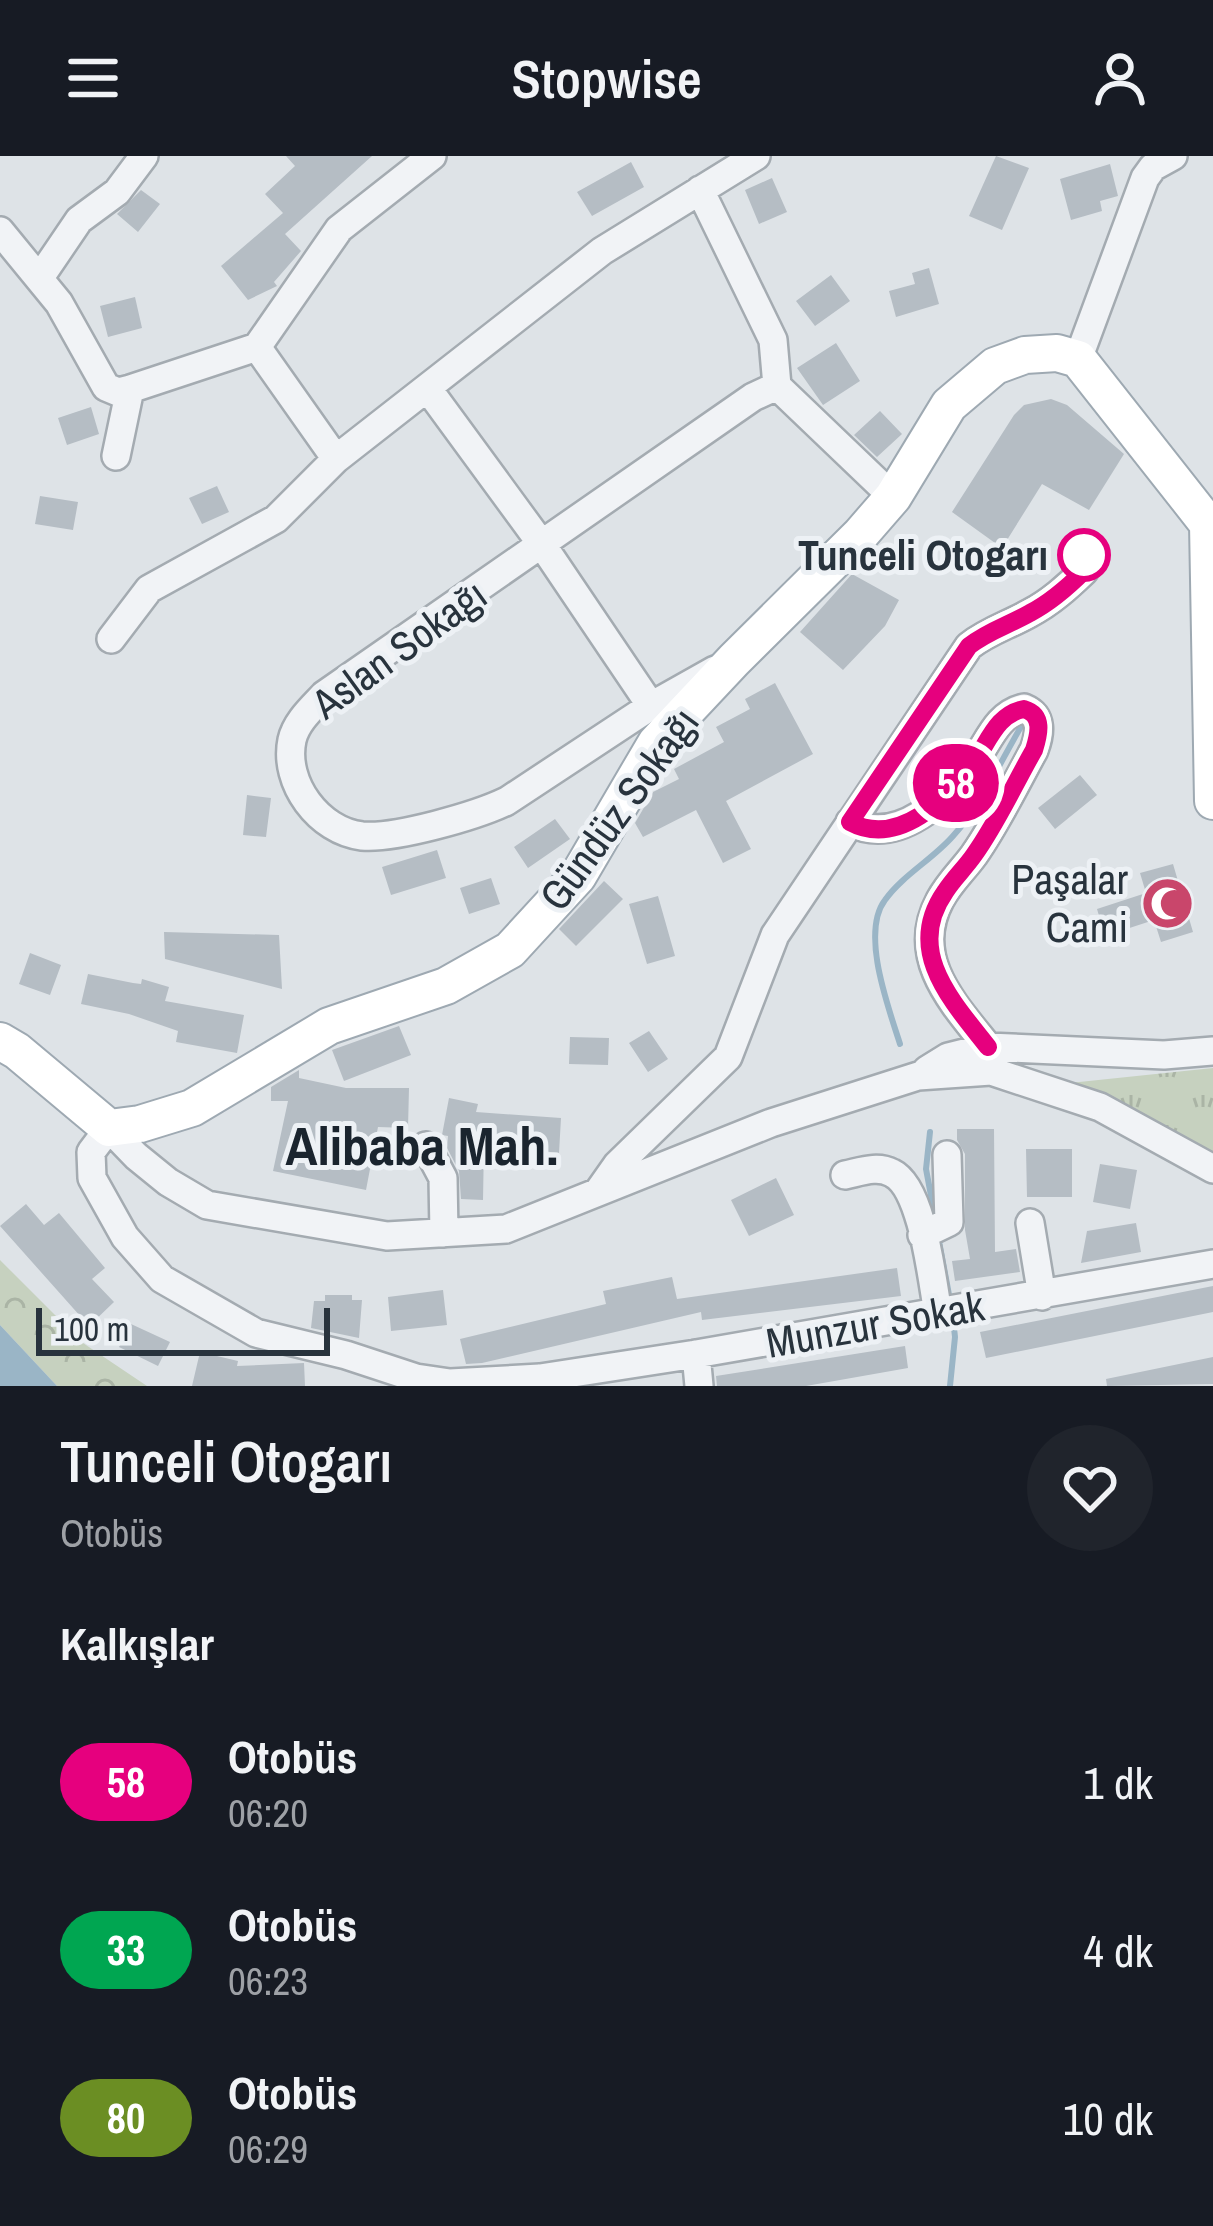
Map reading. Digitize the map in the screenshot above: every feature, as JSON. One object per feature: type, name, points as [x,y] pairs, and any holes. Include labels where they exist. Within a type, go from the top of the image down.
[{"type":"main road","name":"Gündüz Sokağı","points":[[109,1128],[192,1108],[329,1026],[446,986],[510,950],[578,876],[656,743],[860,535],[893,497],[949,405],[971,382],[1025,355],[1058,353],[1078,359]]},
{"type":"main road","points":[[1078,359],[1210,521],[1213,801]]},
{"type":"main road","points":[[0,1041],[109,1128]]},
{"type":"street","points":[[40,276],[79,220],[117,192],[144,156]]},
{"type":"street","points":[[0,231],[40,276],[98,378],[118,392],[256,347],[339,229],[432,156]]},
{"type":"street","points":[[111,639],[149,589],[276,519],[336,459],[602,251],[756,156]]},
{"type":"street","points":[[1078,359],[1145,178],[1153,167],[1173,156]]},
{"type":"street","points":[[700,190],[772,340],[777,386],[893,497]]},
{"type":"street","points":[[256,347],[336,459]]},
{"type":"street","name":"Aslan Sokağı","points":[[734,659],[651,706],[533,787],[484,812],[365,836],[337,830],[313,812],[291,758],[292,738],[324,695],[753,397],[777,386]]},
{"type":"street","points":[[116,456],[130,389]]},
{"type":"street","points":[[428,389],[651,706]]},
{"type":"street","points":[[598,1192],[617,1165],[728,1057],[775,935],[969,646],[990,629],[1026,616],[1061,594],[1084,571],[1084,547]]},
{"type":"street","points":[[850,822],[864,830],[886,831],[904,824],[949,792],[1004,717],[1024,709],[1036,718],[1040,730],[1034,750],[972,858],[943,894],[928,934],[934,972],[988,1047]]},
{"type":"street","points":[[918,1076],[948,1057],[988,1047],[1164,1055],[1213,1051]]},
{"type":"street","points":[[109,1128],[152,1169],[207,1205],[387,1236],[506,1229],[771,1124],[918,1076],[991,1071],[1100,1107],[1213,1169]]},
{"type":"street","name":"Munzur Sokak","points":[[109,1128],[91,1152],[92,1178],[136,1253],[162,1279],[256,1334],[450,1383],[540,1382],[1213,1264]]},
{"type":"street","points":[[426,1146],[443,1178],[444,1233]]},
{"type":"street","points":[[934,1231],[950,1219],[947,1155]]},
{"type":"street","points":[[845,1175],[873,1169],[892,1173],[908,1189],[934,1231],[938,1313]]},
{"type":"street","points":[[1030,1223],[1042,1296]]},
{"type":"street","points":[[696,1354],[699,1386]]},
{"type":"green space","points":[[1213,1068],[1213,1161],[1041,1086]]},
{"type":"green space","points":[[0,1260],[83,1343],[147,1386],[57,1386],[0,1325]]},
{"type":"water","points":[[0,1325],[57,1386],[0,1386]]},
{"type":"building","points":[[286,156],[372,156],[285,234],[301,251],[274,282],[277,286],[248,300],[221,266],[283,213],[265,194],[295,166]]},
{"type":"building","points":[[996,156],[1029,168],[1002,230],[969,216]]},
{"type":"building","points":[[631,162],[644,187],[592,216],[577,192]]},
{"type":"building","points":[[1110,164],[1118,196],[1100,201],[1102,211],[1071,220],[1060,179]]},
{"type":"building","points":[[772,178],[787,212],[759,224],[745,190]]},
{"type":"building","points":[[141,190],[160,204],[138,232],[117,214]]},
{"type":"building","points":[[929,268],[939,304],[896,317],[889,291],[915,284],[912,273]]},
{"type":"building","points":[[831,275],[850,301],[815,326],[796,301]]},
{"type":"building","points":[[135,297],[142,328],[108,337],[100,306]]},
{"type":"building","points":[[836,343],[860,381],[823,405],[797,368]]},
{"type":"building","points":[[1051,399],[1067,405],[1124,454],[1089,510],[1042,484],[1002,548],[952,512],[1014,415],[1024,405]]},
{"type":"building","points":[[91,407],[99,434],[67,445],[58,418]]},
{"type":"building","points":[[880,411],[902,434],[877,457],[854,435]]},
{"type":"building","points":[[217,486],[229,512],[202,524],[189,498]]},
{"type":"building","points":[[40,496],[78,502],[73,530],[35,524]]},
{"type":"building","points":[[852,574],[899,600],[885,626],[843,670],[800,632]]},
{"type":"building","points":[[775,683],[813,754],[726,801],[751,849],[723,863],[696,810],[643,837],[635,823],[653,792],[679,779],[674,769],[724,742],[716,727],[750,709],[745,699]]},
{"type":"building","points":[[1080,775],[1097,795],[1055,829],[1038,808]]},
{"type":"building","points":[[247,795],[271,798],[266,837],[243,835]]},
{"type":"building","points":[[555,819],[570,839],[528,868],[514,847]]},
{"type":"building","points":[[437,850],[446,878],[391,895],[382,867]]},
{"type":"building","name":"Paşalar Cami","points":[[1173,864],[1193,932],[1161,942],[1154,920],[1105,936],[1097,909],[1146,893],[1140,873]]},
{"type":"building","points":[[491,878],[500,904],[469,914],[460,888]]},
{"type":"building","points":[[604,881],[623,899],[576,946],[559,929]]},
{"type":"building","points":[[658,896],[675,956],[647,964],[629,904]]},
{"type":"building","points":[[164,932],[279,935],[282,989],[165,959]]},
{"type":"building","points":[[30,953],[61,965],[50,995],[19,984]]},
{"type":"building","points":[[88,974],[141,984],[142,979],[169,987],[165,1001],[244,1015],[237,1053],[176,1042],[178,1031],[81,1004]]},
{"type":"building","points":[[399,1026],[411,1055],[344,1081],[332,1050]]},
{"type":"building","points":[[649,1031],[668,1059],[648,1072],[629,1043]]},
{"type":"building","points":[[570,1037],[609,1038],[608,1065],[569,1064]]},
{"type":"building","points":[[299,1070],[299,1078],[346,1088],[409,1088],[408,1128],[378,1127],[366,1190],[273,1171],[288,1101],[271,1101],[271,1087]]},
{"type":"building","points":[[449,1098],[478,1104],[476,1112],[561,1118],[559,1153],[484,1144],[483,1200],[461,1199],[459,1171],[447,1148],[448,1136],[442,1135]]},
{"type":"building","points":[[957,1129],[994,1129],[995,1252],[1016,1249],[1020,1272],[955,1281],[952,1261],[970,1259],[965,1230],[965,1154]]},
{"type":"building","points":[[1026,1149],[1072,1149],[1072,1197],[1027,1197]]},
{"type":"building","points":[[1100,1164],[1137,1170],[1130,1209],[1093,1202]]},
{"type":"building","points":[[776,1178],[794,1215],[749,1236],[731,1200]]},
{"type":"building","points":[[26,1204],[44,1225],[59,1213],[105,1268],[92,1279],[114,1302],[89,1326],[0,1226]]},
{"type":"building","points":[[1136,1223],[1141,1252],[1081,1263],[1087,1231]]},
{"type":"building","points":[[897,1268],[901,1296],[702,1320],[701,1312],[482,1363],[466,1364],[460,1339],[606,1304],[603,1291],[672,1277],[677,1299]]},
{"type":"building","points":[[1213,1286],[1213,1312],[986,1358],[980,1332]]},
{"type":"building","points":[[443,1290],[447,1325],[391,1331],[388,1297]]},
{"type":"building","points":[[325,1295],[352,1295],[352,1300],[362,1300],[359,1338],[311,1328],[314,1301],[325,1301]]},
{"type":"building","points":[[131,1324],[170,1342],[158,1366],[119,1347]]},
{"type":"building","points":[[905,1346],[908,1368],[806,1386],[717,1386],[716,1376]]},
{"type":"building","points":[[200,1352],[238,1361],[237,1366],[304,1363],[305,1386],[192,1386]]},
{"type":"building","points":[[1213,1357],[1213,1384],[1107,1386],[1106,1379]]},
{"type":"waterway","points":[[900,1044],[879,971],[878,914],[892,891],[963,824],[1022,725]]},
{"type":"waterway","points":[[930,1132],[926,1169],[935,1217]]},
{"type":"waterway","points":[[938,1236],[950,1300]]},
{"type":"waterway","points":[[950,1386],[953,1319]]},
{"type":"bus line","name":"58","points":[[988,1047],[934,972],[928,934],[943,894],[972,858],[1034,750],[1040,730],[1036,718],[1024,709],[1004,717],[949,792],[904,824],[886,831],[864,830],[850,822],[969,646],[990,629],[1026,616],[1061,594],[1084,571],[1084,547]]},
{"type":"place","name":"Tunceli Otogarı","points":[[1084,555]]},
{"type":"place","name":"Paşalar Cami","points":[[1167,903]]},
{"type":"district","name":"Alibaba Mah.","points":[[422,1146]]}]
